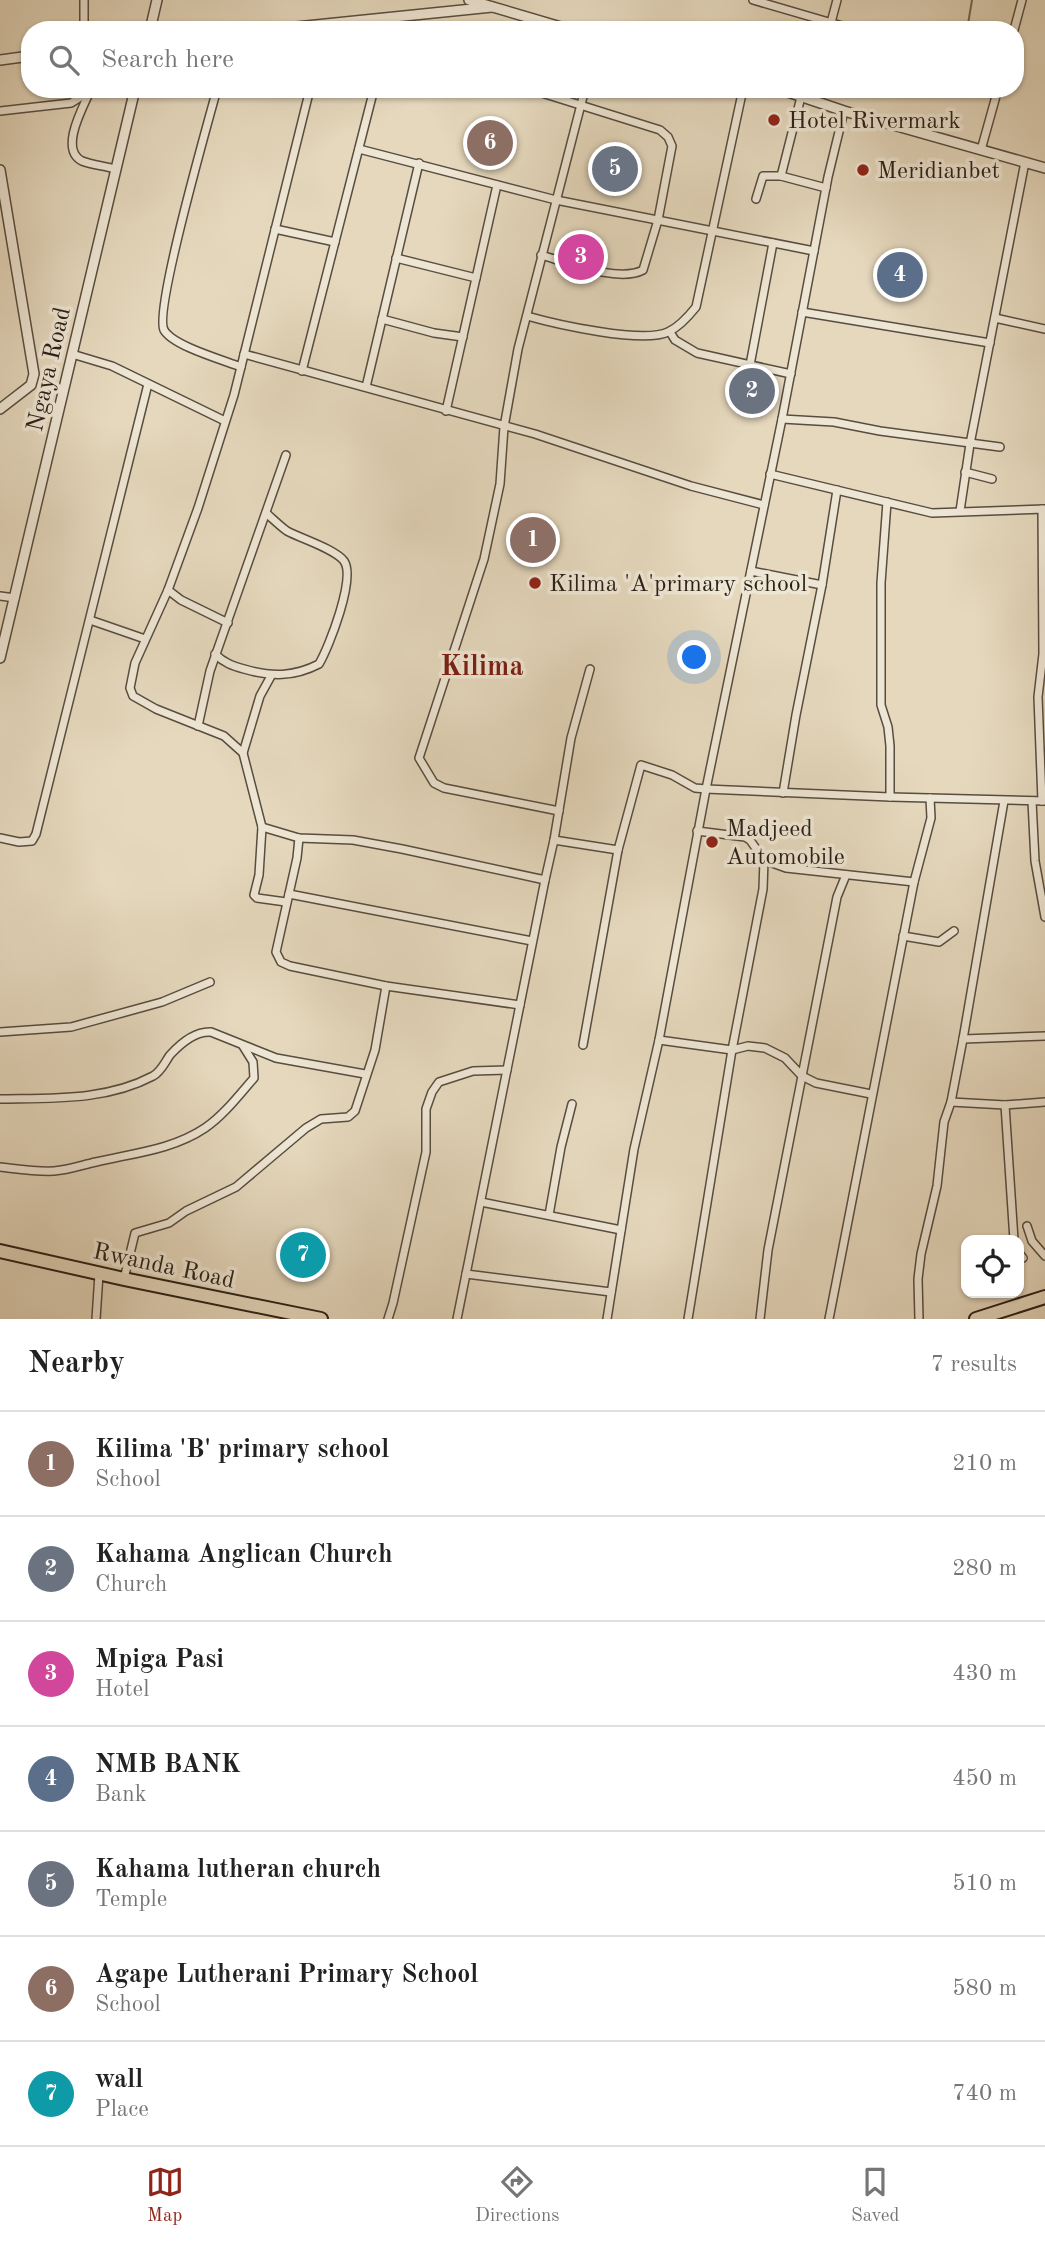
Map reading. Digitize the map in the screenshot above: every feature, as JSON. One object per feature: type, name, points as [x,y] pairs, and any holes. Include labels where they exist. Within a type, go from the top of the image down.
[{"type":"highway","name":"Rwanda Road","points":[[0,1251],[321,1319]]},
{"type":"highway","points":[[975,1319],[1045,1297]]},
{"type":"street","points":[[84,0],[84,21]]},
{"type":"street","points":[[152,21],[157,0]]},
{"type":"street","points":[[469,0],[497,5],[544,21]]},
{"type":"street","points":[[753,0],[815,21]]},
{"type":"street","points":[[831,21],[837,0]]},
{"type":"street","points":[[1017,21],[1023,0]]},
{"type":"street","points":[[361,21],[497,5]]},
{"type":"street","points":[[390,21],[391,16]]},
{"type":"street","points":[[0,60],[21,57]]},
{"type":"street","points":[[0,111],[71,103],[79,98]]},
{"type":"street","points":[[87,98],[75,126],[73,141],[77,157],[82,161],[115,169]]},
{"type":"street","name":"Ngaya Road","points":[[0,659],[133,98]]},
{"type":"street","points":[[215,98],[172,266],[162,321],[167,334],[181,344],[241,367]]},
{"type":"street","points":[[243,753],[223,736],[172,717],[133,696],[130,688],[131,676],[198,508],[225,421],[308,98]]},
{"type":"street","points":[[302,371],[372,98]]},
{"type":"street","points":[[541,255],[617,274],[638,273],[643,270],[658,220],[672,146],[668,137],[660,130],[560,98]]},
{"type":"street","points":[[559,811],[444,788],[435,783],[419,758],[484,559],[501,476],[504,427],[512,375],[583,98]]},
{"type":"street","points":[[527,316],[568,326],[657,335],[670,332],[688,317],[696,307],[741,98]]},
{"type":"street","points":[[781,176],[806,98],[1045,168]]},
{"type":"street","points":[[981,150],[995,98]]},
{"type":"street","points":[[607,1319],[634,1149],[659,1040],[697,831],[782,419],[826,188],[844,111]]},
{"type":"street","points":[[359,149],[556,200],[814,251]]},
{"type":"street","points":[[960,511],[970,444],[1025,162]]},
{"type":"street","points":[[366,387],[419,163]]},
{"type":"street","points":[[0,170],[34,374],[31,385],[0,409]]},
{"type":"street","points":[[756,199],[763,176],[781,176],[826,188]]},
{"type":"street","points":[[446,411],[497,185]]},
{"type":"street","points":[[275,229],[335,242]]},
{"type":"street","points":[[750,365],[773,243]]},
{"type":"street","points":[[396,258],[476,278]]},
{"type":"street","points":[[803,312],[990,343]]},
{"type":"street","points":[[995,318],[1045,329]]},
{"type":"street","points":[[382,319],[434,333],[463,337]]},
{"type":"street","points":[[670,332],[675,340],[696,353],[790,374]]},
{"type":"street","points":[[72,354],[112,366],[225,421]]},
{"type":"street","points":[[244,354],[535,434],[691,486],[764,505]]},
{"type":"street","points":[[0,838],[26,842],[32,841],[36,834],[148,384]]},
{"type":"street","points":[[782,419],[834,422],[1000,447]]},
{"type":"street","points":[[198,726],[215,654],[286,455]]},
{"type":"street","points":[[965,472],[992,479]]},
{"type":"street","points":[[583,1045],[618,850],[641,765],[672,775],[695,788],[706,789],[1044,801],[1038,697],[1043,654],[1044,509],[932,513],[770,474]]},
{"type":"street","points":[[783,793],[837,490]]},
{"type":"street","points":[[887,502],[881,583],[881,705],[888,727],[890,746],[890,797]]},
{"type":"street","points":[[215,654],[222,662],[271,676],[292,674],[319,664],[340,614],[348,570],[345,562],[337,555],[285,530],[266,513]]},
{"type":"street","points":[[751,571],[822,585]]},
{"type":"street","points":[[167,590],[228,622]]},
{"type":"street","points":[[0,596],[15,598]]},
{"type":"street","points":[[90,620],[145,639]]},
{"type":"street","points":[[457,1319],[554,840],[571,737],[590,669]]},
{"type":"street","points":[[271,676],[260,696],[243,753],[262,827],[259,875],[254,895],[257,898],[286,902]]},
{"type":"street","points":[[829,1319],[914,882],[932,818],[930,798]]},
{"type":"street","points":[[919,1319],[918,1279],[921,1254],[937,1186],[944,1122],[951,1102],[963,1039],[1004,801]]},
{"type":"street","points":[[1032,801],[1035,862],[1045,917]]},
{"type":"street","points":[[262,827],[299,838],[353,840],[545,880]]},
{"type":"street","points":[[697,831],[745,837],[764,860],[786,868],[914,882]]},
{"type":"street","points":[[299,838],[298,858],[276,952],[281,962],[386,986],[520,1005]]},
{"type":"street","points":[[554,840],[618,850]]},
{"type":"street","points":[[688,1319],[732,1050],[763,890],[764,860]]},
{"type":"street","points":[[760,1319],[768,1250],[837,897],[846,875]]},
{"type":"street","points":[[289,894],[532,941]]},
{"type":"street","points":[[903,936],[939,942],[954,930]]},
{"type":"street","points":[[0,1032],[71,1027],[151,1005],[210,982]]},
{"type":"street","points":[[124,1279],[135,1234],[169,1223],[186,1211],[236,1187],[306,1128],[321,1119],[348,1117],[355,1111],[375,1050],[386,986]]},
{"type":"street","points":[[0,1099],[76,1097],[122,1089],[157,1074],[186,1040],[204,1031],[276,1058],[365,1074]]},
{"type":"street","points":[[963,1039],[1045,1036]]},
{"type":"street","points":[[659,1040],[732,1050],[748,1046],[765,1048],[785,1058],[802,1076],[825,1085],[871,1094]]},
{"type":"street","points":[[0,1167],[63,1170],[148,1152],[182,1140],[205,1128],[228,1108],[254,1077],[253,1062],[243,1046]]},
{"type":"street","points":[[388,1319],[426,1152],[426,1109],[432,1092],[439,1082],[473,1071],[507,1070]]},
{"type":"street","points":[[951,1102],[1005,1105],[1045,1102]]},
{"type":"street","points":[[548,1215],[572,1104]]},
{"type":"street","points":[[1005,1105],[1014,1235]]},
{"type":"street","points":[[481,1202],[621,1230]]},
{"type":"street","points":[[1027,1226],[1032,1241],[1045,1256]]},
{"type":"street","points":[[96,1319],[99,1274]]},
{"type":"street","points":[[466,1274],[611,1292]]},
{"type":"waterway","points":[[968,21],[972,0]]},
{"type":"place","name":"Hotel Rivermark","points":[[774,120]]},
{"type":"place","name":"Agape Lutherani Primary School","points":[[490,143]]},
{"type":"place","name":"Kahama lutheran church","points":[[615,169]]},
{"type":"place","name":"Meridianbet","points":[[863,170]]},
{"type":"place","name":"Mpiga Pasi","points":[[581,257]]},
{"type":"place","name":"NMB BANK","points":[[900,275]]},
{"type":"place","name":"Kahama Anglican Church","points":[[752,391]]},
{"type":"place","name":"Kilima 'B' primary school","points":[[533,540]]},
{"type":"place","name":"Kilima 'A'primary school","points":[[535,583]]},
{"type":"place","name":"Madjeed Automobile","points":[[712,842]]},
{"type":"place","name":"wall","points":[[303,1255]]},
{"type":"district","name":"Kilima","points":[[482,665]]}]
